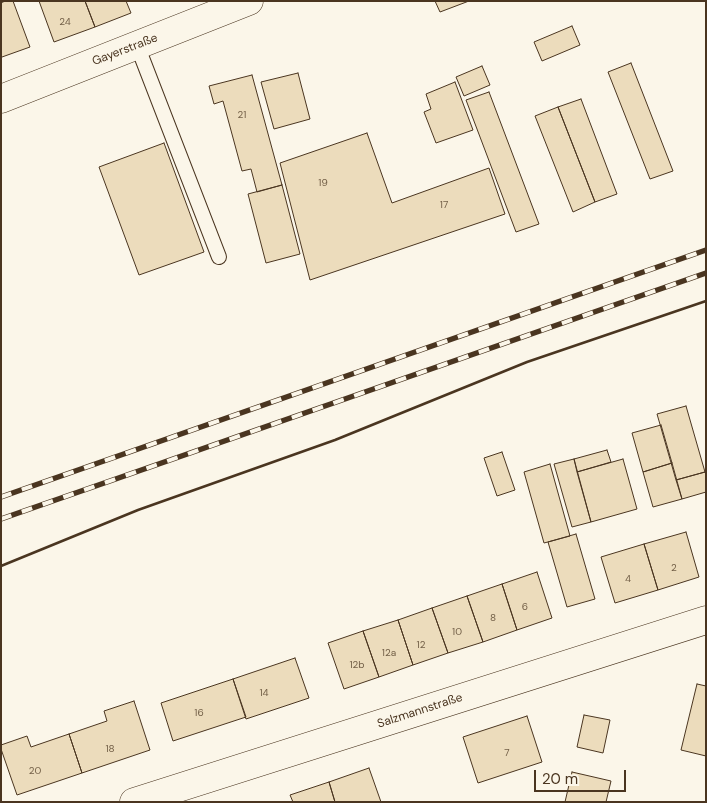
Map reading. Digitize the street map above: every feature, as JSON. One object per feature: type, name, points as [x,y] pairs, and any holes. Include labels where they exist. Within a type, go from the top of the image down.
[{"type":"street","name":"Gayerstraße","points":[[1,99],[249,1]]},
{"type":"street","name":"Salzmannstraße","points":[[134,802],[706,620]]},
{"type":"lane","points":[[137,45],[219,258]]},
{"type":"building","points":[[13,1],[30,47],[2,57],[1,3]]},
{"type":"building","points":[[39,1],[85,1],[95,27],[54,42]]},
{"type":"building","points":[[85,1],[126,1],[131,13],[95,27]]},
{"type":"building","points":[[435,1],[469,1],[440,12]]},
{"type":"building","points":[[572,26],[580,45],[542,61],[534,42]]},
{"type":"building","points":[[631,63],[673,171],[650,179],[608,72]]},
{"type":"building","points":[[482,66],[490,85],[464,96],[456,77]]},
{"type":"building","points":[[298,73],[310,119],[274,129],[261,82]]},
{"type":"building","points":[[252,75],[282,185],[257,192],[251,169],[242,171],[223,101],[214,104],[209,86]]},
{"type":"building","points":[[455,82],[473,130],[436,143],[424,112],[431,109],[426,94]]},
{"type":"building","points":[[489,92],[539,224],[516,232],[466,100]]},
{"type":"building","points":[[581,99],[617,194],[595,202],[558,107]]},
{"type":"building","points":[[558,107],[595,202],[573,212],[535,116]]},
{"type":"building","points":[[367,133],[392,203],[489,168],[505,214],[310,280],[280,163]]},
{"type":"building","points":[[164,143],[204,252],[139,275],[99,167]]},
{"type":"building","points":[[282,185],[300,254],[266,263],[248,194]]},
{"type":"building","points":[[686,406],[705,472],[676,480],[657,414]]},
{"type":"building","points":[[661,425],[672,463],[643,472],[632,433]]},
{"type":"building","points":[[607,450],[611,462],[577,472],[574,459]]},
{"type":"building","points":[[502,452],[515,490],[497,496],[484,458]]},
{"type":"building","points":[[574,459],[591,522],[572,527],[554,464]]},
{"type":"building","points":[[623,459],[637,509],[591,522],[577,472]]},
{"type":"building","points":[[672,463],[682,499],[653,507],[643,472]]},
{"type":"building","points":[[550,464],[570,536],[544,543],[524,472]]},
{"type":"building","points":[[705,472],[706,492],[682,499],[676,480]]},
{"type":"building","points":[[686,532],[699,577],[658,590],[644,544]]},
{"type":"building","points":[[576,534],[595,599],[567,607],[548,542]]},
{"type":"building","points":[[644,544],[658,590],[615,603],[601,557]]},
{"type":"building","points":[[537,572],[552,618],[517,630],[502,584]]},
{"type":"building","points":[[502,584],[517,630],[483,642],[467,596]]},
{"type":"building","points":[[467,596],[483,642],[448,653],[432,608]]},
{"type":"building","points":[[432,608],[448,653],[413,665],[398,620]]},
{"type":"building","points":[[398,620],[413,665],[379,677],[363,631]]},
{"type":"building","points":[[363,631],[379,677],[344,689],[328,643]]},
{"type":"building","points":[[295,658],[309,698],[246,719],[233,679]]},
{"type":"building","points":[[233,679],[246,717],[173,741],[161,703]]},
{"type":"building","points":[[697,684],[706,686],[706,756],[681,750]]},
{"type":"building","points":[[134,701],[150,750],[82,773],[69,734],[107,721],[104,711]]},
{"type":"building","points":[[584,715],[610,720],[603,753],[577,747]]},
{"type":"building","points":[[527,716],[542,762],[478,783],[463,737]]},
{"type":"building","points":[[69,734],[82,773],[17,795],[1,745],[27,736],[31,747]]},
{"type":"building","points":[[369,768],[381,802],[335,802],[329,782]]},
{"type":"building","points":[[572,772],[611,781],[606,802],[565,802]]},
{"type":"building","points":[[329,782],[335,802],[293,802],[290,795]]},
{"type":"railway","points":[[1,497],[706,250]]},
{"type":"railway","points":[[1,519],[706,273]]},
{"type":"wall","points":[[1,566],[138,510],[335,440],[527,362],[706,301]]}]
